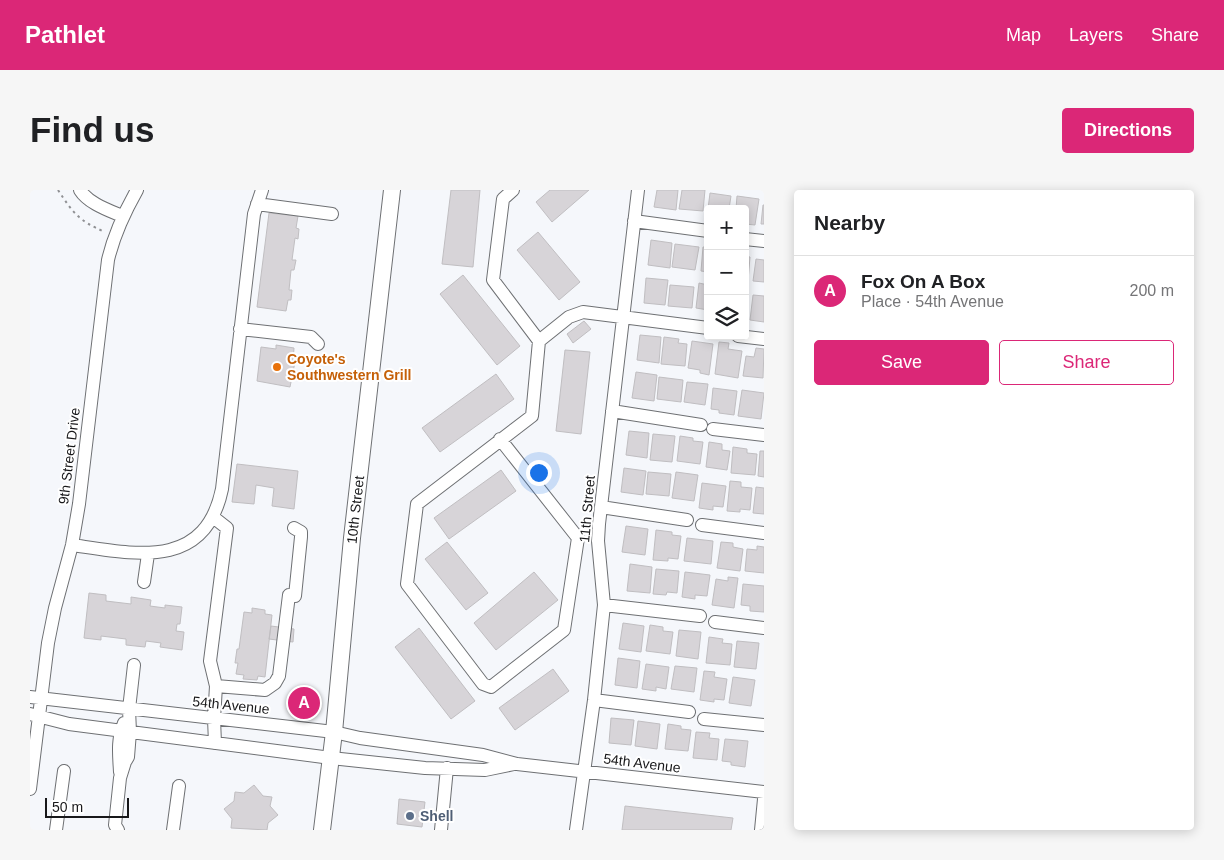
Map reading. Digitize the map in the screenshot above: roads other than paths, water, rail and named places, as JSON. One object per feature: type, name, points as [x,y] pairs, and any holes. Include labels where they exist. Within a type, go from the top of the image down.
[{"type":"main road","name":"10th Street","points":[[322,830],[334,732],[352,538],[385,266],[391,192]]},
{"type":"street","points":[[80,190],[82,194],[101,207],[122,216]]},
{"type":"street","name":"9th Street Drive","points":[[30,789],[36,698],[55,608],[72,545],[80,495],[108,260],[114,236],[122,216],[136,190]]},
{"type":"street","points":[[72,545],[148,554],[164,552],[179,548],[202,531],[213,517],[219,504],[222,489],[254,214],[262,190]]},
{"type":"street","points":[[513,190],[502,199],[492,280],[539,341],[532,416],[417,504],[407,584],[483,684],[491,686],[564,630],[578,538]]},
{"type":"street","name":"11th Street","points":[[576,830],[594,700],[604,605],[598,541],[601,507],[638,190]]},
{"type":"street","points":[[257,204],[332,214]]},
{"type":"street","points":[[634,221],[704,230]]},
{"type":"street","points":[[749,240],[764,242]]},
{"type":"street","points":[[539,341],[576,313],[583,312],[704,327]]},
{"type":"street","points":[[240,329],[311,337],[318,344]]},
{"type":"street","points":[[749,337],[764,339]]},
{"type":"street","points":[[612,411],[764,435]]},
{"type":"street","points":[[500,439],[578,538],[598,541]]},
{"type":"street","points":[[601,507],[687,520]]},
{"type":"street","points":[[213,517],[227,528],[210,661],[216,686],[215,743]]},
{"type":"street","points":[[702,525],[764,533]]},
{"type":"street","points":[[216,686],[266,690],[275,683],[279,676],[301,537],[301,532],[294,528]]},
{"type":"street","points":[[144,582],[148,554]]},
{"type":"street","points":[[604,605],[700,616]]},
{"type":"street","points":[[715,622],[764,628]]},
{"type":"street","points":[[114,828],[120,778],[118,756],[126,731],[134,665]]},
{"type":"street","name":"54th Avenue","points":[[36,698],[334,732],[360,738],[483,755],[517,764],[764,792]]},
{"type":"street","points":[[594,700],[689,712]]},
{"type":"street","name":"54th Avenue","points":[[35,716],[68,724],[331,758],[425,768],[485,770],[517,764]]},
{"type":"street","points":[[704,719],[764,725]]},
{"type":"street","points":[[441,830],[447,768]]},
{"type":"street","points":[[56,830],[64,771]]},
{"type":"street","points":[[173,830],[179,786]]},
{"type":"street","points":[[761,830],[764,799]]},
{"type":"place","name":"Coyote's Southwestern Grill","points":[[277,367]]},
{"type":"place","name":"Fox On A Box","points":[[304,703]]},
{"type":"place","name":"Shell","points":[[410,816]]}]
